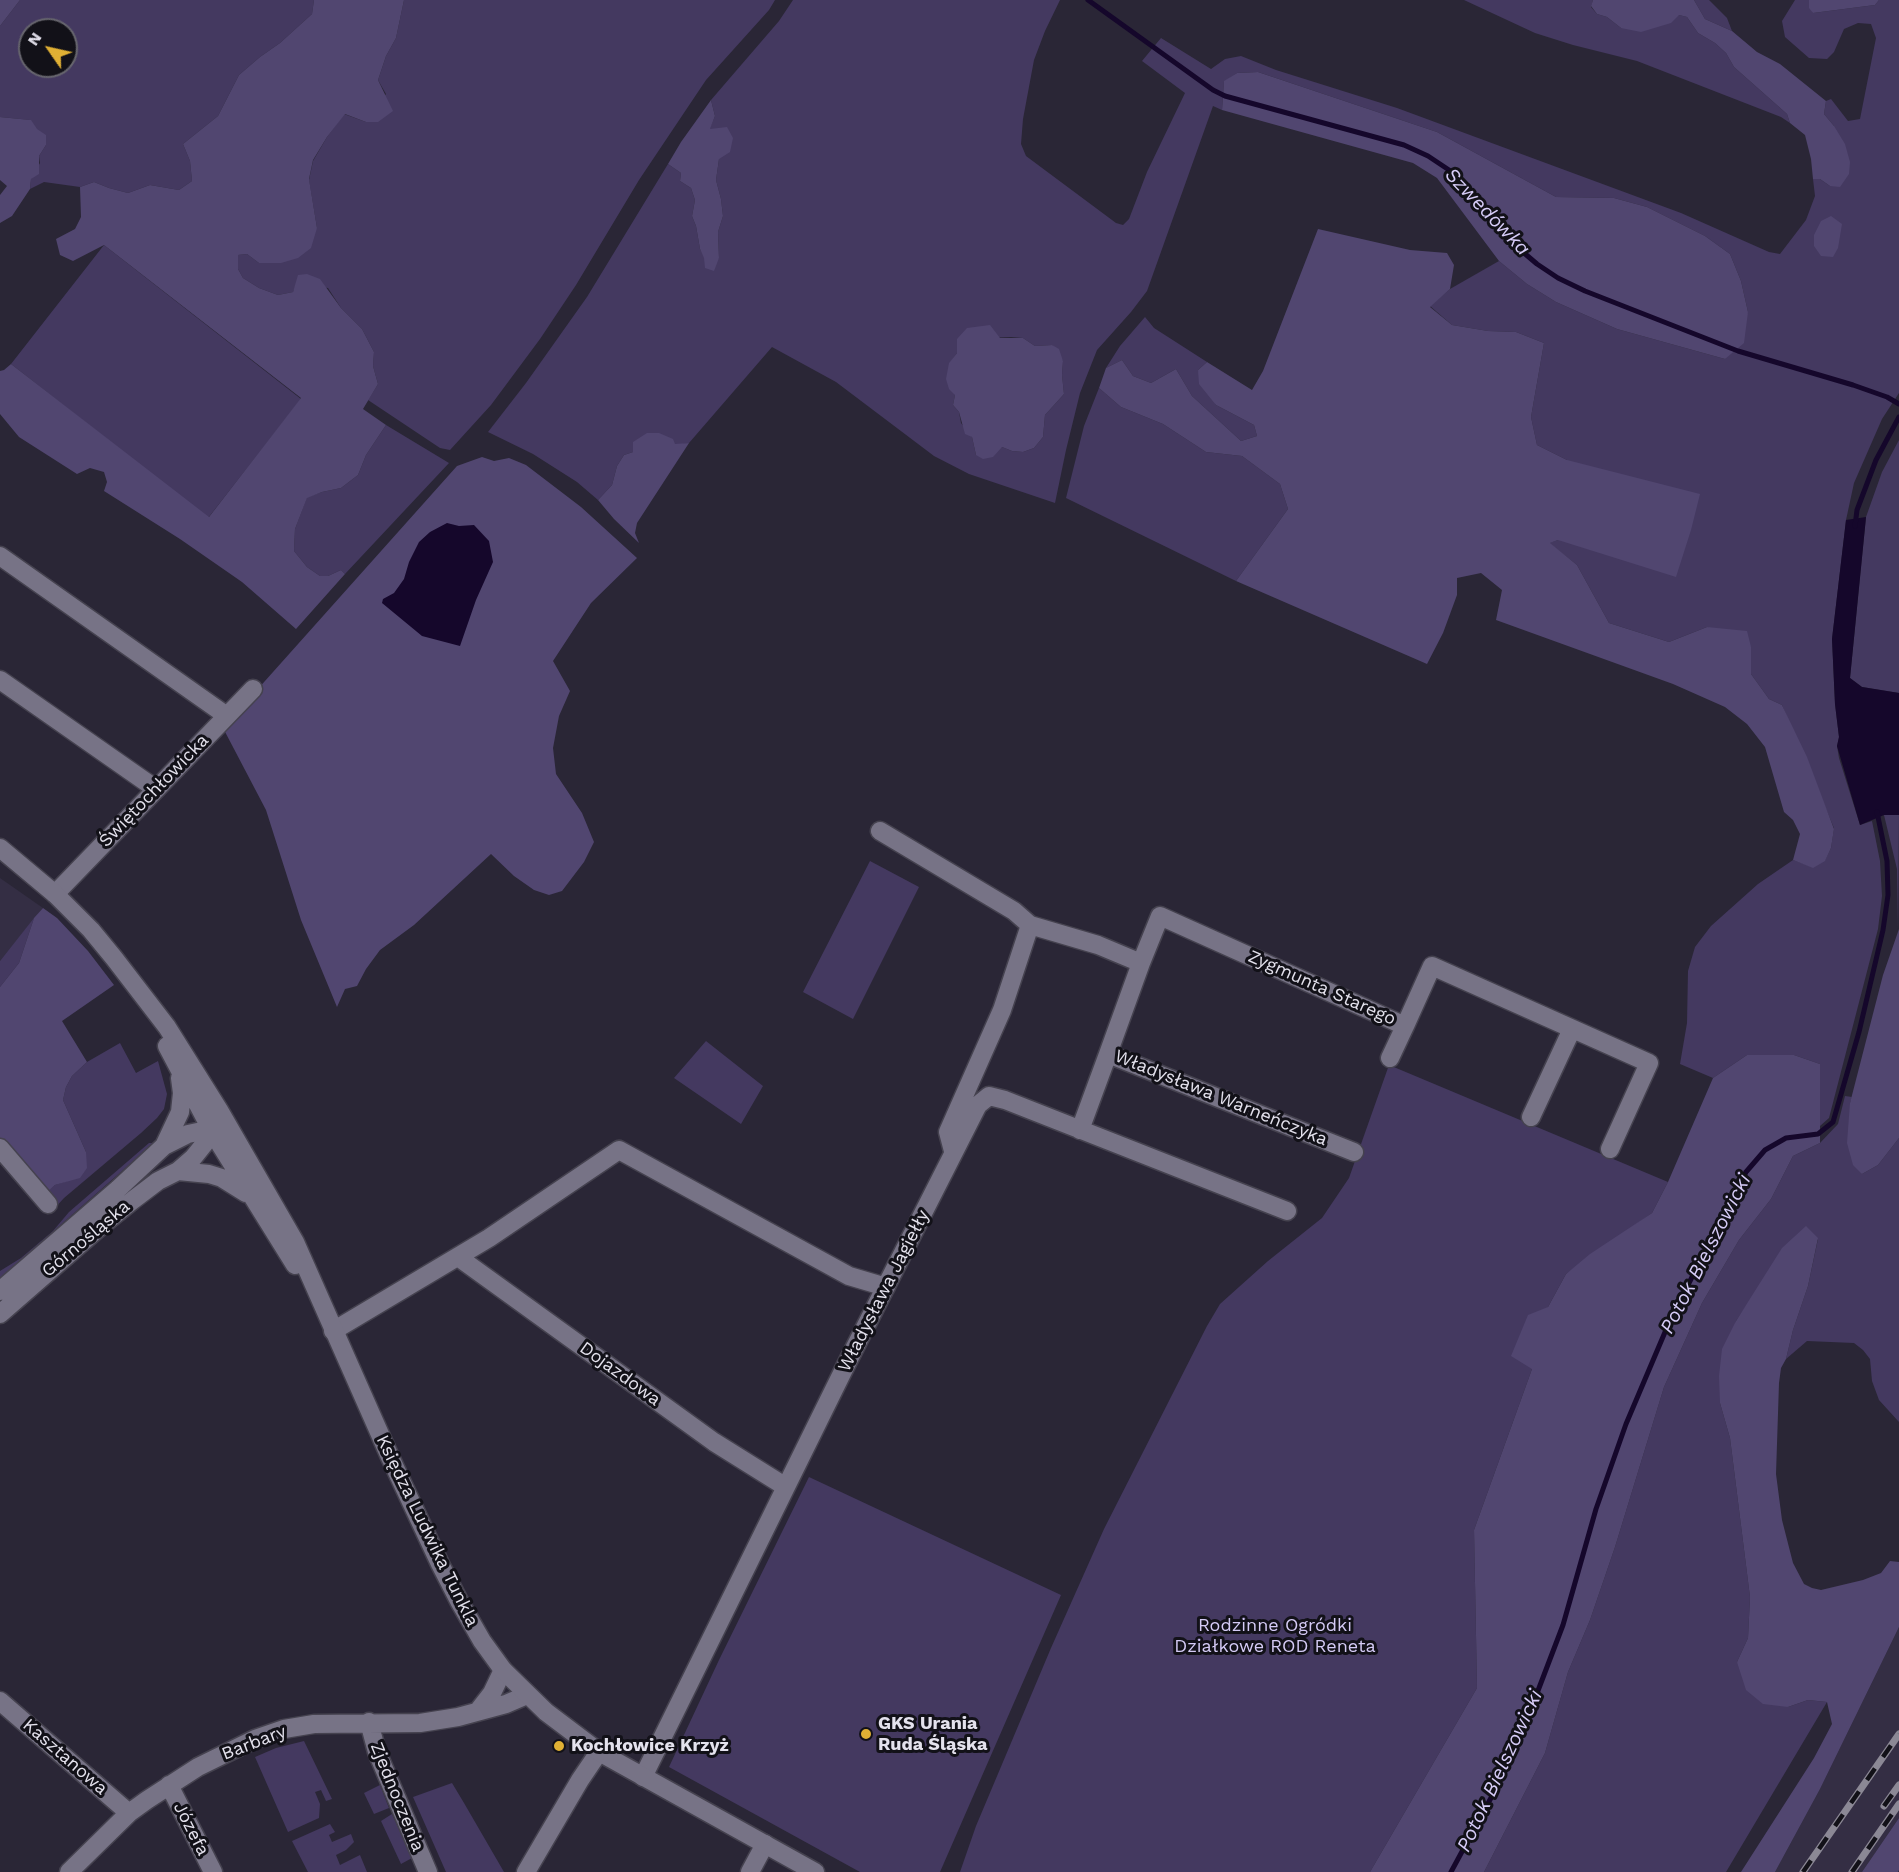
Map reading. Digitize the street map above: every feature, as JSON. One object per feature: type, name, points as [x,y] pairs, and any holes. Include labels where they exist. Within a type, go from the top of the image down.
[{"type":"street","points":[[0,556],[227,716]]},
{"type":"street","points":[[0,680],[156,789]]},
{"type":"street","name":"Świętochłowicka","points":[[55,894],[253,689]]},
{"type":"street","points":[[880,831],[1014,911],[1030,925],[1098,945],[1141,963]]},
{"type":"street","name":"Księdza Ludwika Tunkla","points":[[0,848],[55,894],[91,930],[167,1027],[219,1110],[295,1242],[333,1331],[454,1592],[482,1641],[503,1670],[527,1695],[599,1752],[815,1872]]},
{"type":"street","name":"Zygmunta Starego","points":[[1141,963],[1160,916],[1405,1026],[1432,966],[1649,1063],[1610,1149]]},
{"type":"street","points":[[953,1151],[948,1132],[1002,1010],[1030,925]]},
{"type":"street","name":"Władysława Warneńczyka","points":[[1141,963],[1108,1054],[1354,1152]]},
{"type":"street","name":"Księdza Ludwika Tunkla","points":[[144,995],[180,1073],[213,1133],[251,1197],[324,1310]]},
{"type":"street","points":[[1390,1058],[1405,1026]]},
{"type":"street","points":[[1531,1117],[1572,1029]]},
{"type":"street","points":[[1080,1130],[1108,1054]]},
{"type":"street","name":"Górnośląska","points":[[164,1146],[180,1112],[183,1093],[180,1073]]},
{"type":"street","name":"Władysława Jagiełły","points":[[644,1777],[953,1151],[978,1105],[989,1096],[1005,1100],[1287,1210]]},
{"type":"street","name":"Górnośląska","points":[[0,1314],[66,1254],[125,1206],[158,1181],[178,1171],[203,1147],[213,1133],[219,1110]]},
{"type":"street","name":"Górnośląska","points":[[0,1290],[118,1189],[164,1146],[188,1134],[202,1131],[237,1142]]},
{"type":"street","points":[[0,1148],[48,1204]]},
{"type":"street","points":[[333,1331],[458,1257],[619,1150],[849,1276],[886,1287]]},
{"type":"street","points":[[178,1171],[209,1174],[222,1178],[251,1197]]},
{"type":"street","name":"Dojazdowa","points":[[458,1257],[714,1442],[786,1487]]},
{"type":"street","points":[[477,1711],[492,1694],[503,1670]]},
{"type":"street","name":"Barbary","points":[[69,1872],[129,1813],[169,1785],[222,1753],[274,1732],[314,1724],[420,1723],[458,1717],[506,1704],[527,1695]]},
{"type":"street","name":"Kasztanowa","points":[[0,1701],[129,1813]]},
{"type":"street","name":"Zjednoczenia","points":[[369,1722],[376,1752],[428,1872]]},
{"type":"street","points":[[526,1872],[599,1752]]},
{"type":"street","name":"Józefa","points":[[169,1785],[213,1872]]},
{"type":"street","points":[[750,1872],[765,1844]]},
{"type":"shaded area","points":[[0,0],[20,0],[0,26]]},
{"type":"shaded area","points":[[314,0],[404,0],[396,38],[386,56],[378,80],[393,111],[378,122],[366,122],[345,114],[313,160],[309,179],[317,228],[311,248],[298,258],[281,263],[259,263],[247,254],[238,255],[238,269],[243,278],[259,288],[278,295],[293,292],[298,275],[307,274],[320,279],[341,308],[362,329],[374,352],[373,366],[378,384],[363,409],[386,425],[366,455],[358,475],[341,488],[307,498],[295,529],[294,551],[307,567],[320,576],[328,576],[341,570],[345,574],[296,629],[242,582],[104,491],[107,482],[104,472],[90,468],[77,474],[19,437],[0,414],[0,371],[11,364],[209,517],[301,398],[104,245],[73,261],[60,255],[56,239],[75,229],[81,217],[80,187],[94,182],[128,193],[150,185],[179,190],[192,181],[190,161],[183,144],[218,116],[239,75],[312,14]]},
{"type":"shaded area","points":[[1593,0],[1694,0],[1705,19],[1732,31],[1757,52],[1780,64],[1826,101],[1824,114],[1845,144],[1850,162],[1849,174],[1840,187],[1830,186],[1820,179],[1813,179],[1805,135],[1790,123],[1787,114],[1734,67],[1726,53],[1698,33],[1687,17],[1679,15],[1671,23],[1641,32],[1621,28],[1607,17],[1597,14],[1591,6]]},
{"type":"shaded area","points":[[1809,0],[1879,0],[1875,5],[1813,13],[1809,8]]},
{"type":"shaded area","points":[[1258,72],[1437,132],[1556,197],[1614,198],[1647,207],[1705,236],[1730,254],[1741,281],[1748,312],[1744,343],[1725,359],[1617,329],[1556,302],[1527,284],[1499,261],[1437,178],[1413,163],[1222,110],[1224,81],[1237,73]]},
{"type":"shaded area","points":[[711,100],[715,116],[710,129],[727,127],[733,138],[730,152],[719,159],[716,180],[723,216],[718,232],[719,258],[714,271],[705,268],[692,216],[695,200],[691,188],[680,181],[681,173],[668,164]]},
{"type":"shaded area","points":[[0,117],[31,120],[37,129],[46,135],[46,145],[39,156],[39,174],[31,179],[30,189],[12,216],[0,223],[0,195],[7,186],[0,180]]},
{"type":"shaded area","points":[[1831,216],[1842,224],[1838,248],[1833,257],[1821,256],[1814,246],[1814,235],[1821,221]]},
{"type":"shaded area","points":[[1318,229],[1410,250],[1447,253],[1454,265],[1450,289],[1430,307],[1452,325],[1488,331],[1516,332],[1544,343],[1531,417],[1537,445],[1567,460],[1700,494],[1676,577],[1558,540],[1550,543],[1577,565],[1609,623],[1669,642],[1707,627],[1747,631],[1751,647],[1751,674],[1769,699],[1782,705],[1807,757],[1834,829],[1831,848],[1825,861],[1813,868],[1793,860],[1800,834],[1793,820],[1784,812],[1765,747],[1747,724],[1725,707],[1673,684],[1496,620],[1502,590],[1481,573],[1457,578],[1457,595],[1443,633],[1427,664],[1236,581],[1288,509],[1280,484],[1242,456],[1206,452],[1163,424],[1121,407],[1099,388],[1106,368],[1122,360],[1133,376],[1151,383],[1176,369],[1192,396],[1241,441],[1257,436],[1254,425],[1216,405],[1199,384],[1198,370],[1207,362],[1252,390],[1263,371]]},
{"type":"shaded area","points":[[990,325],[1000,338],[1023,338],[1035,346],[1052,345],[1059,349],[1063,361],[1064,394],[1045,415],[1043,437],[1034,448],[1023,452],[1002,447],[993,457],[983,459],[976,455],[972,437],[965,434],[959,412],[953,405],[955,395],[949,389],[946,379],[949,363],[957,353],[957,339],[967,328]]},
{"type":"shaded area","points":[[647,433],[659,433],[673,439],[675,444],[689,443],[637,523],[635,533],[639,543],[598,500],[612,485],[617,466],[624,455],[633,452],[633,442]]},
{"type":"shaded area","points":[[482,457],[494,461],[509,458],[526,465],[581,507],[637,558],[591,603],[553,661],[570,691],[559,716],[553,748],[556,774],[582,813],[594,842],[584,862],[562,891],[549,895],[534,890],[514,876],[491,854],[414,925],[380,950],[357,986],[345,989],[337,1007],[301,920],[266,810],[223,728],[457,466]]},
{"type":"shaded area","points":[[1866,517],[1850,678],[1862,687],[1899,693],[1899,815],[1884,815],[1860,825],[1837,746],[1839,737],[1832,639],[1846,520]]},
{"type":"shaded area","points":[[447,523],[459,526],[474,525],[489,541],[493,562],[476,600],[460,646],[422,636],[382,603],[383,599],[394,593],[404,579],[419,542],[430,532]]},
{"type":"shaded area","points":[[0,878],[43,908],[0,961]]},
{"type":"shaded area","points":[[43,908],[57,918],[88,951],[114,985],[62,1021],[87,1062],[72,1076],[63,1100],[86,1152],[87,1168],[80,1178],[55,1185],[45,1194],[0,1145],[0,987],[19,963],[34,918]]},
{"type":"shaded area","points":[[1899,929],[1899,1138],[1878,1165],[1862,1174],[1853,1165],[1847,1143],[1850,1103],[1883,975]]},
{"type":"shaded area","points":[[1747,1055],[1794,1055],[1820,1064],[1820,1143],[1793,1156],[1771,1199],[1739,1240],[1702,1303],[1664,1387],[1615,1547],[1590,1620],[1568,1672],[1545,1753],[1484,1872],[1370,1872],[1477,1688],[1474,1530],[1532,1369],[1511,1356],[1528,1315],[1548,1307],[1566,1274],[1590,1254],[1652,1213],[1668,1182],[1713,1078]]},
{"type":"shaded area","points":[[1806,1226],[1818,1238],[1808,1286],[1786,1359],[1781,1368],[1779,1383],[1776,1474],[1782,1520],[1793,1563],[1804,1584],[1812,1588],[1821,1590],[1863,1580],[1881,1573],[1890,1561],[1899,1562],[1899,1627],[1820,1789],[1775,1872],[1741,1872],[1814,1758],[1832,1724],[1827,1702],[1808,1700],[1788,1707],[1763,1704],[1746,1690],[1737,1662],[1748,1638],[1750,1597],[1730,1438],[1720,1403],[1719,1376],[1722,1349],[1736,1321],[1782,1248]]},
{"type":"shaded area","points":[[1899,1627],[1899,1818],[1862,1872],[1775,1872],[1820,1789]]},
{"type":"shaded area","points":[[1899,1818],[1898,1872],[1862,1872]]},
{"type":"green space","points":[[20,0],[314,0],[312,14],[239,75],[218,116],[183,144],[190,161],[192,181],[179,190],[150,185],[128,193],[94,182],[80,187],[44,182],[30,189],[31,179],[40,163],[39,156],[46,145],[30,120],[0,117],[0,26]]},
{"type":"green space","points":[[404,0],[775,0],[769,10],[706,80],[639,180],[576,285],[540,339],[491,405],[450,450],[440,448],[368,400],[378,384],[373,366],[374,352],[362,329],[341,308],[328,288],[296,285],[293,292],[278,295],[259,288],[243,278],[238,269],[238,255],[247,254],[259,263],[317,228],[309,180],[313,161],[344,114],[366,122],[386,94],[378,80],[386,56],[396,38]]},
{"type":"green space","points":[[793,0],[1060,0],[1034,60],[1023,119],[1021,144],[1026,156],[1116,223],[1123,225],[1129,219],[1147,172],[1185,93],[1142,61],[1161,38],[1211,69],[1225,59],[1241,56],[1276,70],[1397,108],[1681,213],[1769,252],[1780,254],[1806,220],[1815,196],[1813,179],[1820,179],[1830,186],[1834,126],[1824,114],[1826,101],[1831,99],[1848,121],[1860,119],[1876,38],[1871,24],[1858,23],[1844,29],[1834,52],[1827,59],[1809,58],[1785,37],[1782,21],[1795,0],[1809,0],[1813,13],[1875,5],[1879,0],[1899,0],[1899,393],[1882,419],[1854,483],[1846,520],[1832,639],[1839,758],[1860,825],[1872,821],[1880,861],[1882,896],[1878,929],[1829,1118],[1820,1126],[1820,1064],[1794,1055],[1747,1055],[1713,1078],[1680,1064],[1687,1023],[1688,971],[1695,947],[1711,926],[1758,884],[1793,860],[1813,867],[1825,860],[1831,848],[1834,828],[1782,705],[1769,699],[1751,674],[1751,647],[1707,627],[1669,642],[1609,623],[1577,565],[1549,543],[1558,540],[1567,460],[1537,445],[1531,417],[1544,343],[1516,332],[1488,331],[1452,325],[1430,306],[1450,289],[1499,261],[1527,284],[1556,302],[1617,329],[1725,359],[1748,312],[1741,281],[1730,254],[1705,236],[1647,207],[1614,198],[1556,197],[1437,132],[1258,72],[1237,73],[1224,82],[1222,110],[1213,106],[1147,291],[1097,350],[1080,393],[1055,503],[969,474],[934,456],[836,382],[772,347],[689,443],[624,455],[617,466],[612,485],[598,500],[577,482],[533,454],[488,432],[587,297],[668,164],[681,173],[680,181],[691,188],[695,200],[692,216],[700,249],[705,258],[705,268],[719,258],[718,232],[723,216],[716,180],[719,159],[709,130],[715,116],[711,100],[779,21]],"holes":[[[1023,338],[1035,346],[1052,345],[1063,361],[1064,394],[1045,415],[1043,437],[1034,448],[1023,452],[1002,447],[976,455],[972,437],[961,423],[959,412],[953,405],[955,395],[949,364],[957,353],[957,339]]]},
{"type":"green space","points":[[1464,0],[1593,0],[1591,7],[1597,14],[1607,17],[1621,28],[1679,15],[1687,17],[1698,33],[1726,53],[1734,67],[1787,114],[1790,123],[1781,117],[1637,61],[1535,33]]},
{"type":"green space","points":[[1694,0],[1709,0],[1727,18],[1732,31],[1705,19]]},
{"type":"green space","points":[[104,245],[301,399],[208,518],[11,364]]},
{"type":"green space","points":[[1145,317],[1154,328],[1207,362],[1198,370],[1216,405],[1254,425],[1257,436],[1241,441],[1192,396],[1176,369],[1151,383],[1133,376],[1122,360],[1106,368],[1120,346]]},
{"type":"green space","points":[[1099,388],[1121,407],[1163,424],[1206,452],[1242,456],[1280,484],[1288,509],[1236,581],[1066,498],[1084,426]]},
{"type":"green space","points":[[386,425],[449,463],[345,574],[341,570],[328,576],[320,576],[307,567],[294,551],[295,529],[307,497],[341,488],[358,475],[366,455]]},
{"type":"green space","points":[[1899,440],[1899,693],[1862,687],[1850,678],[1866,517],[1882,472]]},
{"type":"green space","points":[[1884,815],[1899,815],[1898,930],[1897,869]]},
{"type":"green space","points":[[870,861],[919,887],[853,1019],[803,992]]},
{"type":"green space","points":[[34,918],[19,963],[0,987],[0,961]]},
{"type":"green space","points":[[706,1041],[763,1086],[741,1124],[674,1078]]},
{"type":"green space","points":[[120,1043],[136,1073],[158,1061],[167,1094],[164,1109],[141,1133],[54,1209],[45,1193],[55,1185],[67,1181],[86,1152],[63,1100],[66,1087],[72,1076],[87,1062]]},
{"type":"green space","name":"Rodzinne Ogródki Działkowe ROD Reneta","points":[[1389,1065],[1668,1182],[1652,1213],[1566,1274],[1548,1307],[1532,1369],[1474,1530],[1477,1688],[1370,1872],[960,1872],[976,1826],[1104,1529],[1207,1326],[1220,1304],[1268,1261],[1322,1218],[1349,1178]]},
{"type":"green space","points":[[1845,1096],[1852,1097],[1850,1103],[1862,1174],[1878,1165],[1899,1138],[1899,1422],[1879,1400],[1872,1381],[1870,1359],[1854,1343],[1807,1341],[1786,1359],[1808,1286],[1818,1239],[1757,1290],[1736,1321],[1720,1403],[1730,1438],[1750,1597],[1748,1638],[1737,1662],[1788,1707],[1808,1700],[1827,1702],[1726,1872],[1484,1872],[1545,1753],[1568,1672],[1590,1620],[1615,1547],[1664,1387],[1702,1303],[1739,1240],[1771,1199],[1793,1156],[1820,1143],[1838,1124]]},
{"type":"green space","points":[[149,1143],[154,1143],[0,1278],[0,1271],[21,1258],[53,1231],[69,1212]]},
{"type":"green space","points":[[809,1477],[1061,1595],[940,1872],[860,1872],[669,1767]]},
{"type":"green space","points":[[304,1741],[332,1799],[326,1801],[321,1790],[315,1792],[320,1804],[319,1818],[288,1832],[255,1757],[276,1748]]},
{"type":"green space","points":[[452,1783],[504,1872],[446,1872],[413,1797]]},
{"type":"green space","points":[[380,1785],[389,1808],[374,1814],[364,1793]]},
{"type":"green space","points":[[392,1814],[412,1858],[401,1864],[381,1821]]},
{"type":"green space","points":[[330,1824],[335,1832],[329,1835],[332,1842],[351,1834],[354,1842],[346,1850],[336,1855],[340,1865],[360,1855],[367,1872],[308,1872],[292,1841]]},
{"type":"waterway","name":"Szwedówka","points":[[1088,0],[1213,90],[1225,96],[1404,145],[1428,156],[1458,176],[1517,247],[1558,278],[1585,291],[1738,351],[1853,385],[1887,397],[1899,404]]},
{"type":"waterway","name":"Potok Bielszowicki","points":[[1855,526],[1857,510],[1876,460],[1899,417]]},
{"type":"waterway","name":"Potok Bielszowicki","points":[[1451,1872],[1499,1783],[1523,1730],[1563,1625],[1596,1509],[1626,1424],[1671,1318],[1746,1172],[1765,1150],[1786,1138],[1818,1134],[1833,1122],[1859,1032],[1883,930],[1888,895],[1887,861],[1877,812]]},
{"type":"railway","points":[[1803,1872],[1899,1734]]},
{"type":"railway","points":[[1884,1806],[1899,1785]]},
{"type":"railway","points":[[1852,1872],[1899,1804]]},
{"type":"place","name":"GKS Urania Ruda Śląska","points":[[866,1734]]},
{"type":"place","name":"Kochłowice Krzyż","points":[[559,1746]]}]
